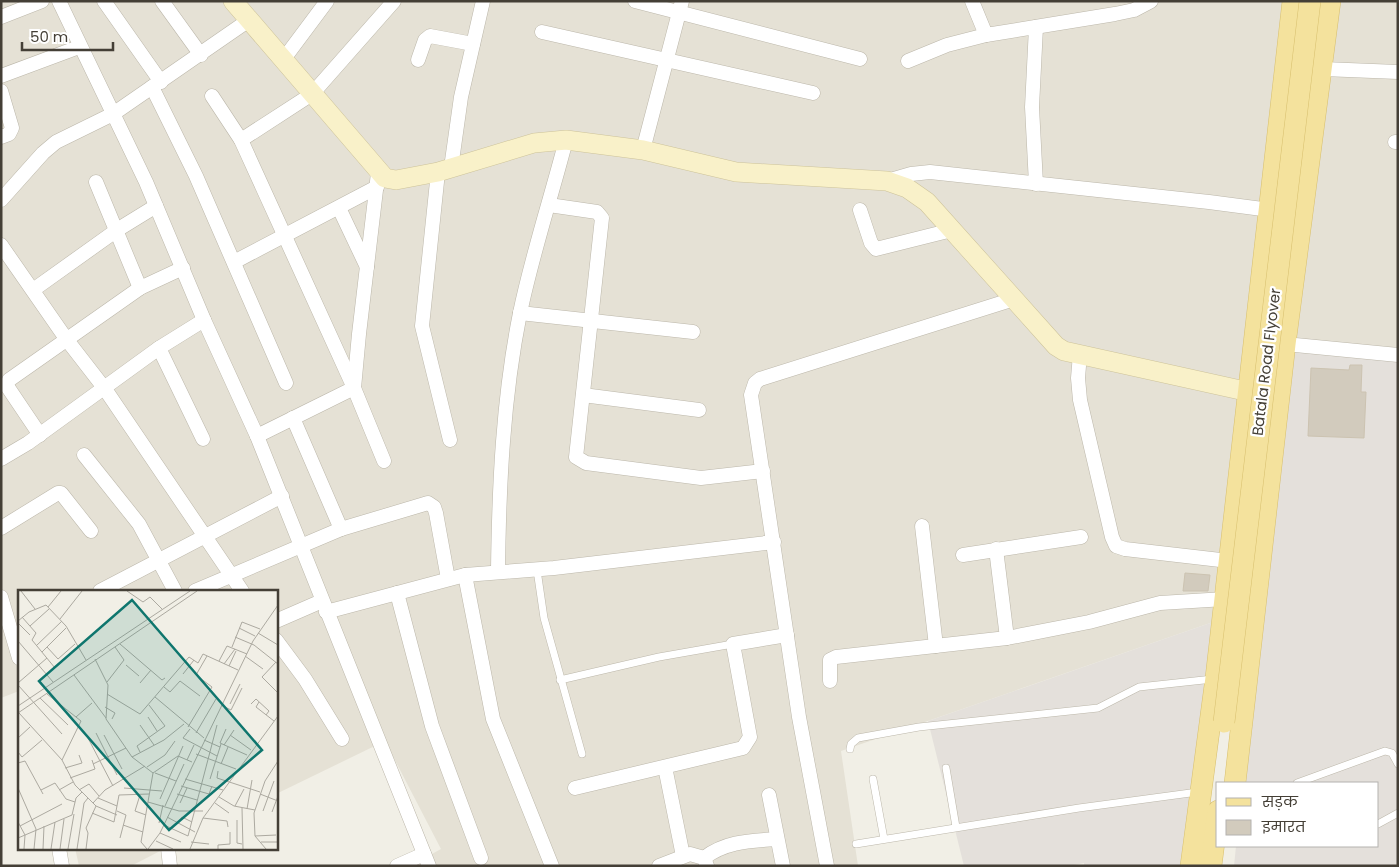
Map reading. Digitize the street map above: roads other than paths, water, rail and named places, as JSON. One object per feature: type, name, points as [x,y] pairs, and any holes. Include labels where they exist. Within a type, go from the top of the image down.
[{"type":"main road","points":[[1192,866],[1216,678],[1292,1]]},
{"type":"main road","name":"Batala Road Flyover","points":[[1221,782],[1226,746],[1224,722],[1310,1]]},
{"type":"main road","points":[[1235,782],[1285,344],[1323,69],[1330,1]]},
{"type":"main road","name":"Batala Road Flyover","points":[[1200,866],[1215,746],[1224,722]]},
{"type":"main road","points":[[1211,866],[1216,827]]},
{"type":"main road","points":[[1226,866],[1228,847]]},
{"type":"street","points":[[1,17],[42,1]]},
{"type":"street","points":[[59,1],[79,47],[156,206],[204,320],[257,436],[427,860],[397,866]]},
{"type":"street","points":[[104,1],[156,84],[286,383]]},
{"type":"street","points":[[162,1],[202,55]]},
{"type":"street","points":[[233,1],[312,94],[378,180],[354,388]]},
{"type":"street","points":[[241,140],[312,94],[394,1]]},
{"type":"street","points":[[450,440],[422,326],[444,170],[483,1]]},
{"type":"street","points":[[636,1],[681,7],[860,59]]},
{"type":"street","points":[[972,1],[986,35]]},
{"type":"street","points":[[908,61],[947,45],[986,35],[1134,10],[1151,1]]},
{"type":"street","points":[[283,60],[325,2]]},
{"type":"street","points":[[643,150],[681,7]]},
{"type":"street","points":[[1,200],[43,153],[56,142],[113,114],[202,55],[248,20]]},
{"type":"street","points":[[1036,27],[1032,107],[1036,184]]},
{"type":"street","points":[[542,32],[813,93]]},
{"type":"street","points":[[418,60],[425,40],[430,36],[473,44]]},
{"type":"street","points":[[1,76],[79,47]]},
{"type":"street","points":[[1323,69],[1398,72]]},
{"type":"street","points":[[1,91],[12,128],[9,134],[1,137]]},
{"type":"street","points":[[212,96],[241,140],[354,388],[384,461]]},
{"type":"street","points":[[234,262],[286,237],[339,208],[378,180],[384,178],[396,180],[444,170],[534,143],[566,140],[643,150],[736,172],[888,180],[921,172],[1270,210]]},
{"type":"street","points":[[498,571],[499,490],[503,429],[520,313],[566,140]]},
{"type":"street","points":[[888,180],[917,194],[1014,299],[1049,341],[1064,351],[1248,393],[1279,397]]},
{"type":"street","points":[[96,182],[140,288]]},
{"type":"street","points":[[549,205],[601,214],[602,223],[576,457],[582,462],[701,478],[763,471]]},
{"type":"street","points":[[33,290],[117,230],[156,206]]},
{"type":"street","points":[[339,208],[367,267]]},
{"type":"street","points":[[860,210],[871,243],[876,249],[952,230]]},
{"type":"street","points":[[1,245],[67,340],[105,388],[241,590]]},
{"type":"street","points":[[40,435],[7,386],[12,377],[140,288],[183,268]]},
{"type":"street","points":[[826,866],[799,717],[751,396],[755,383],[760,379],[1014,299]]},
{"type":"street","points":[[520,313],[693,332]]},
{"type":"street","points":[[1,459],[40,435],[159,348],[204,320]]},
{"type":"street","points":[[1285,344],[1398,355]]},
{"type":"street","points":[[159,348],[202,439]]},
{"type":"street","points":[[1080,354],[1078,378],[1080,400],[1112,537],[1116,546],[1125,549],[1229,561]]},
{"type":"street","points":[[257,436],[354,388]]},
{"type":"street","points":[[583,395],[699,410]]},
{"type":"street","points":[[293,418],[341,529]]},
{"type":"street","points":[[84,455],[139,524],[174,590]]},
{"type":"street","points":[[1,528],[58,493],[61,493],[91,531]]},
{"type":"street","points":[[109,589],[159,559],[282,496]]},
{"type":"street","points":[[197,590],[341,529],[423,504],[432,505],[436,513],[448,579]]},
{"type":"street","points":[[922,526],[936,646]]},
{"type":"street","points":[[963,555],[1080,537]]},
{"type":"street","points":[[278,620],[324,606],[397,593],[464,575],[498,571],[536,570],[774,542]]},
{"type":"street","points":[[996,549],[1007,638]]},
{"type":"street","points":[[464,575],[493,719],[552,866]]},
{"type":"street","points":[[397,593],[432,726],[481,858]]},
{"type":"street","points":[[1,597],[18,655]]},
{"type":"street","points":[[830,681],[828,663],[833,658],[1007,638],[1089,622],[1160,603],[1225,599]]},
{"type":"street","points":[[575,788],[743,748],[749,742],[733,644],[787,635]]},
{"type":"street","points":[[278,643],[305,679],[342,739]]},
{"type":"street","points":[[665,767],[683,856]]},
{"type":"street","points":[[769,795],[783,866]]},
{"type":"street","points":[[659,866],[683,856],[697,855],[706,862],[716,850],[732,844],[777,838]]},
{"type":"street","points":[[59,850],[62,866]]},
{"type":"street","points":[[168,850],[170,866]]},
{"type":"lane","points":[[536,570],[544,618],[582,754]]},
{"type":"lane","points":[[560,680],[667,655],[733,644]]},
{"type":"lane","points":[[850,749],[851,744],[858,738],[919,727],[1098,708],[1139,687],[1216,678]]},
{"type":"lane","points":[[1300,782],[1385,751],[1392,753],[1398,764]]},
{"type":"lane","points":[[946,768],[956,827]]},
{"type":"lane","points":[[873,779],[884,839]]},
{"type":"lane","points":[[856,844],[956,827],[1200,792]]},
{"type":"lane","points":[[1379,823],[1398,812]]}]
